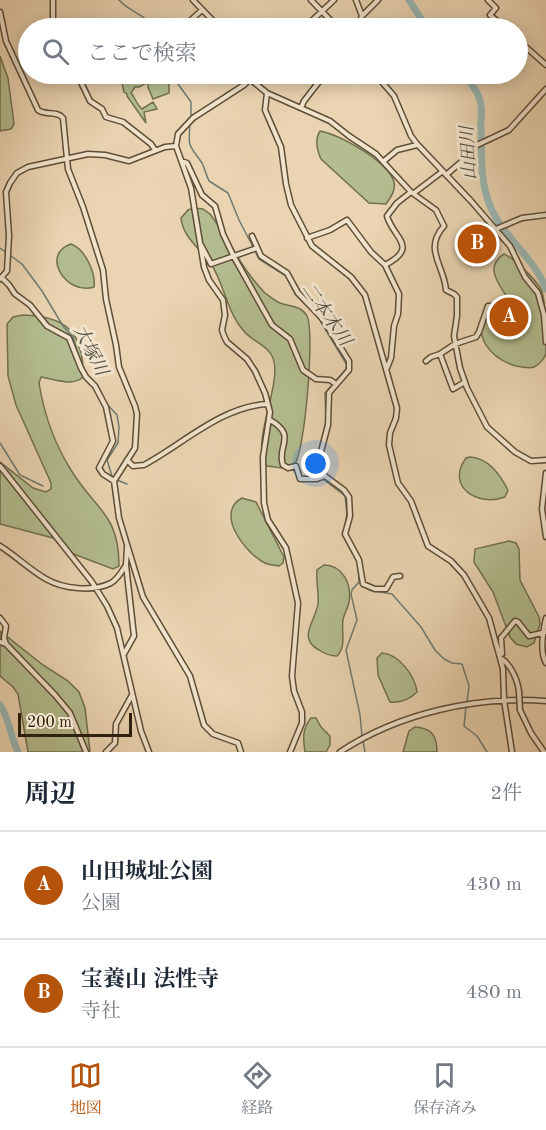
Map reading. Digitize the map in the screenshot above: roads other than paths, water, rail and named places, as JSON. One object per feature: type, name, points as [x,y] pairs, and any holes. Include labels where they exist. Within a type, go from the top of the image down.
[{"type":"street","points":[[53,0],[53,18]]},
{"type":"street","points":[[194,0],[210,18]]},
{"type":"street","points":[[311,0],[329,18]]},
{"type":"street","points":[[315,18],[334,0]]},
{"type":"street","points":[[356,0],[362,16],[378,0]]},
{"type":"street","points":[[488,0],[496,8],[490,15],[493,18]]},
{"type":"street","points":[[193,18],[202,10]]},
{"type":"street","points":[[0,12],[4,42]]},
{"type":"street","points":[[0,23],[18,66]]},
{"type":"street","points":[[528,49],[546,65]]},
{"type":"street","points":[[26,84],[38,110],[62,116],[68,168],[105,277],[106,299],[116,345],[118,367],[135,406],[136,443],[114,482],[119,518],[136,578],[143,597],[190,676],[204,725],[213,734],[238,743],[241,752]]},
{"type":"street","points":[[82,84],[92,103],[102,109],[106,117],[123,122],[151,144],[155,150]]},
{"type":"street","points":[[244,84],[191,120],[178,134],[176,146],[191,188],[206,273],[223,300],[225,315],[222,330],[224,336],[227,342],[251,364],[268,404],[270,420],[263,466],[265,509],[271,526],[286,548],[298,603],[292,681],[302,712],[302,723],[290,752]]},
{"type":"street","points":[[255,84],[267,93],[336,124],[384,161],[413,192],[436,210],[444,223],[434,245],[445,278],[446,290],[456,297],[455,344],[465,382],[487,427],[515,452],[531,461],[546,460]]},
{"type":"street","points":[[301,108],[317,84]]},
{"type":"street","points":[[384,84],[394,96],[411,136],[417,144],[497,229],[513,251],[525,277],[538,293],[544,315],[546,342]]},
{"type":"street","points":[[385,265],[398,258],[402,247],[400,236],[388,220],[388,214],[397,203],[444,173],[478,144],[509,130],[546,89]]},
{"type":"street","points":[[267,93],[265,110],[281,147],[287,191],[307,238],[312,246],[359,285],[369,305],[397,408],[389,439],[398,483],[411,501],[428,546],[451,561],[471,585],[489,618],[501,658],[507,662],[512,671],[519,692],[520,710],[531,733],[544,752]]},
{"type":"street","points":[[384,161],[394,152],[417,144]]},
{"type":"street","points":[[114,482],[99,468],[113,441],[106,407],[95,386],[81,368],[72,342],[63,333],[47,327],[30,305],[15,294],[1,279],[7,271],[8,254],[6,192],[17,173],[28,167],[98,154],[129,161],[155,150],[176,146]]},
{"type":"street","points":[[183,162],[187,163],[202,195],[215,206],[223,234],[234,257],[272,325],[290,339],[303,370],[318,380],[334,383]]},
{"type":"street","points":[[497,229],[505,224],[531,216],[546,215]]},
{"type":"street","points":[[307,238],[330,230],[347,220],[371,252],[385,265],[399,294],[391,358],[387,369]]},
{"type":"street","points":[[252,236],[255,249],[263,259],[287,273],[298,293],[322,318],[349,361],[349,370],[334,383],[328,393],[328,425],[318,463],[324,477],[344,490],[349,497],[350,516],[345,534],[359,560],[363,584],[375,589],[386,589],[393,577],[400,576]]},
{"type":"street","points":[[200,245],[203,246],[210,264],[255,249]]},
{"type":"street","points":[[426,361],[455,344],[478,335],[488,306],[493,306],[496,325],[500,324],[500,315]]},
{"type":"street","points":[[440,354],[453,389],[465,382]]},
{"type":"street","points":[[127,460],[133,466],[144,465],[232,413],[254,405],[268,404]]},
{"type":"street","points":[[270,420],[281,427],[284,432],[285,445],[281,457],[283,465],[288,468],[296,466],[300,480],[324,477]]},
{"type":"street","points":[[0,466],[94,586],[107,606],[117,628],[148,752]]},
{"type":"street","points":[[546,473],[542,509],[546,535]]},
{"type":"street","points":[[124,654],[134,636],[126,565],[127,544]]},
{"type":"street","points":[[0,546],[45,579],[75,588],[111,583],[126,565]]},
{"type":"street","points":[[0,618],[6,626],[4,636],[6,645]]},
{"type":"street","points":[[546,618],[543,657],[546,663]]},
{"type":"street","points":[[512,752],[502,700],[501,638],[515,621],[529,636],[545,632]]},
{"type":"street","points":[[0,642],[6,645],[70,713],[86,752]]},
{"type":"street","points":[[106,752],[115,743],[116,724],[132,695]]},
{"type":"street","points":[[340,752],[360,740],[405,720],[452,707],[502,700],[546,701]]},
{"type":"waterway","name":"二本木川","points":[[119,0],[144,18]]},
{"type":"waterway","name":"山田川","points":[[409,0],[421,18]]},
{"type":"waterway","name":"二本木川","points":[[178,84],[191,102],[191,119]]},
{"type":"waterway","name":"山田川","points":[[471,84],[479,97],[482,109],[482,172],[487,197],[499,222],[533,265],[546,289]]},
{"type":"waterway","name":"二本木川","points":[[190,124],[189,142],[192,149],[202,163],[209,181],[228,193],[253,247]]},
{"type":"waterway","name":"大塚川","points":[[0,248],[22,264],[42,291],[63,326],[73,337],[80,361]]},
{"type":"waterway","name":"二本木川","points":[[255,251],[259,259],[286,276],[295,294],[310,309]]},
{"type":"waterway","name":"二本木川","points":[[316,314],[347,365],[325,393],[326,423],[315,464],[321,475]]},
{"type":"waterway","name":"大塚川","points":[[92,380],[101,393]]},
{"type":"waterway","name":"大塚川","points":[[106,403],[117,415],[119,427],[118,443],[107,460],[112,476]]},
{"type":"waterway","points":[[0,443],[20,475],[43,486]]},
{"type":"waterway","name":"二本木川","points":[[323,479],[345,496],[347,514],[343,536],[358,563],[359,582]]},
{"type":"waterway","name":"大塚川","points":[[117,480],[127,484]]},
{"type":"waterway","points":[[358,583],[351,594],[357,620],[346,650],[360,715],[362,736]]},
{"type":"waterway","points":[[359,583],[369,590],[392,594],[421,627],[435,650],[444,659],[462,664],[469,686],[467,702]]},
{"type":"waterway","points":[[0,705],[18,752]]},
{"type":"waterway","points":[[466,706],[464,726],[477,736],[487,752]]},
{"type":"waterway","points":[[363,741],[365,752]]},
{"type":"place","name":"宝養山 法性寺","points":[[477,244]]},
{"type":"place","name":"山田城址公園","points":[[509,317]]}]
